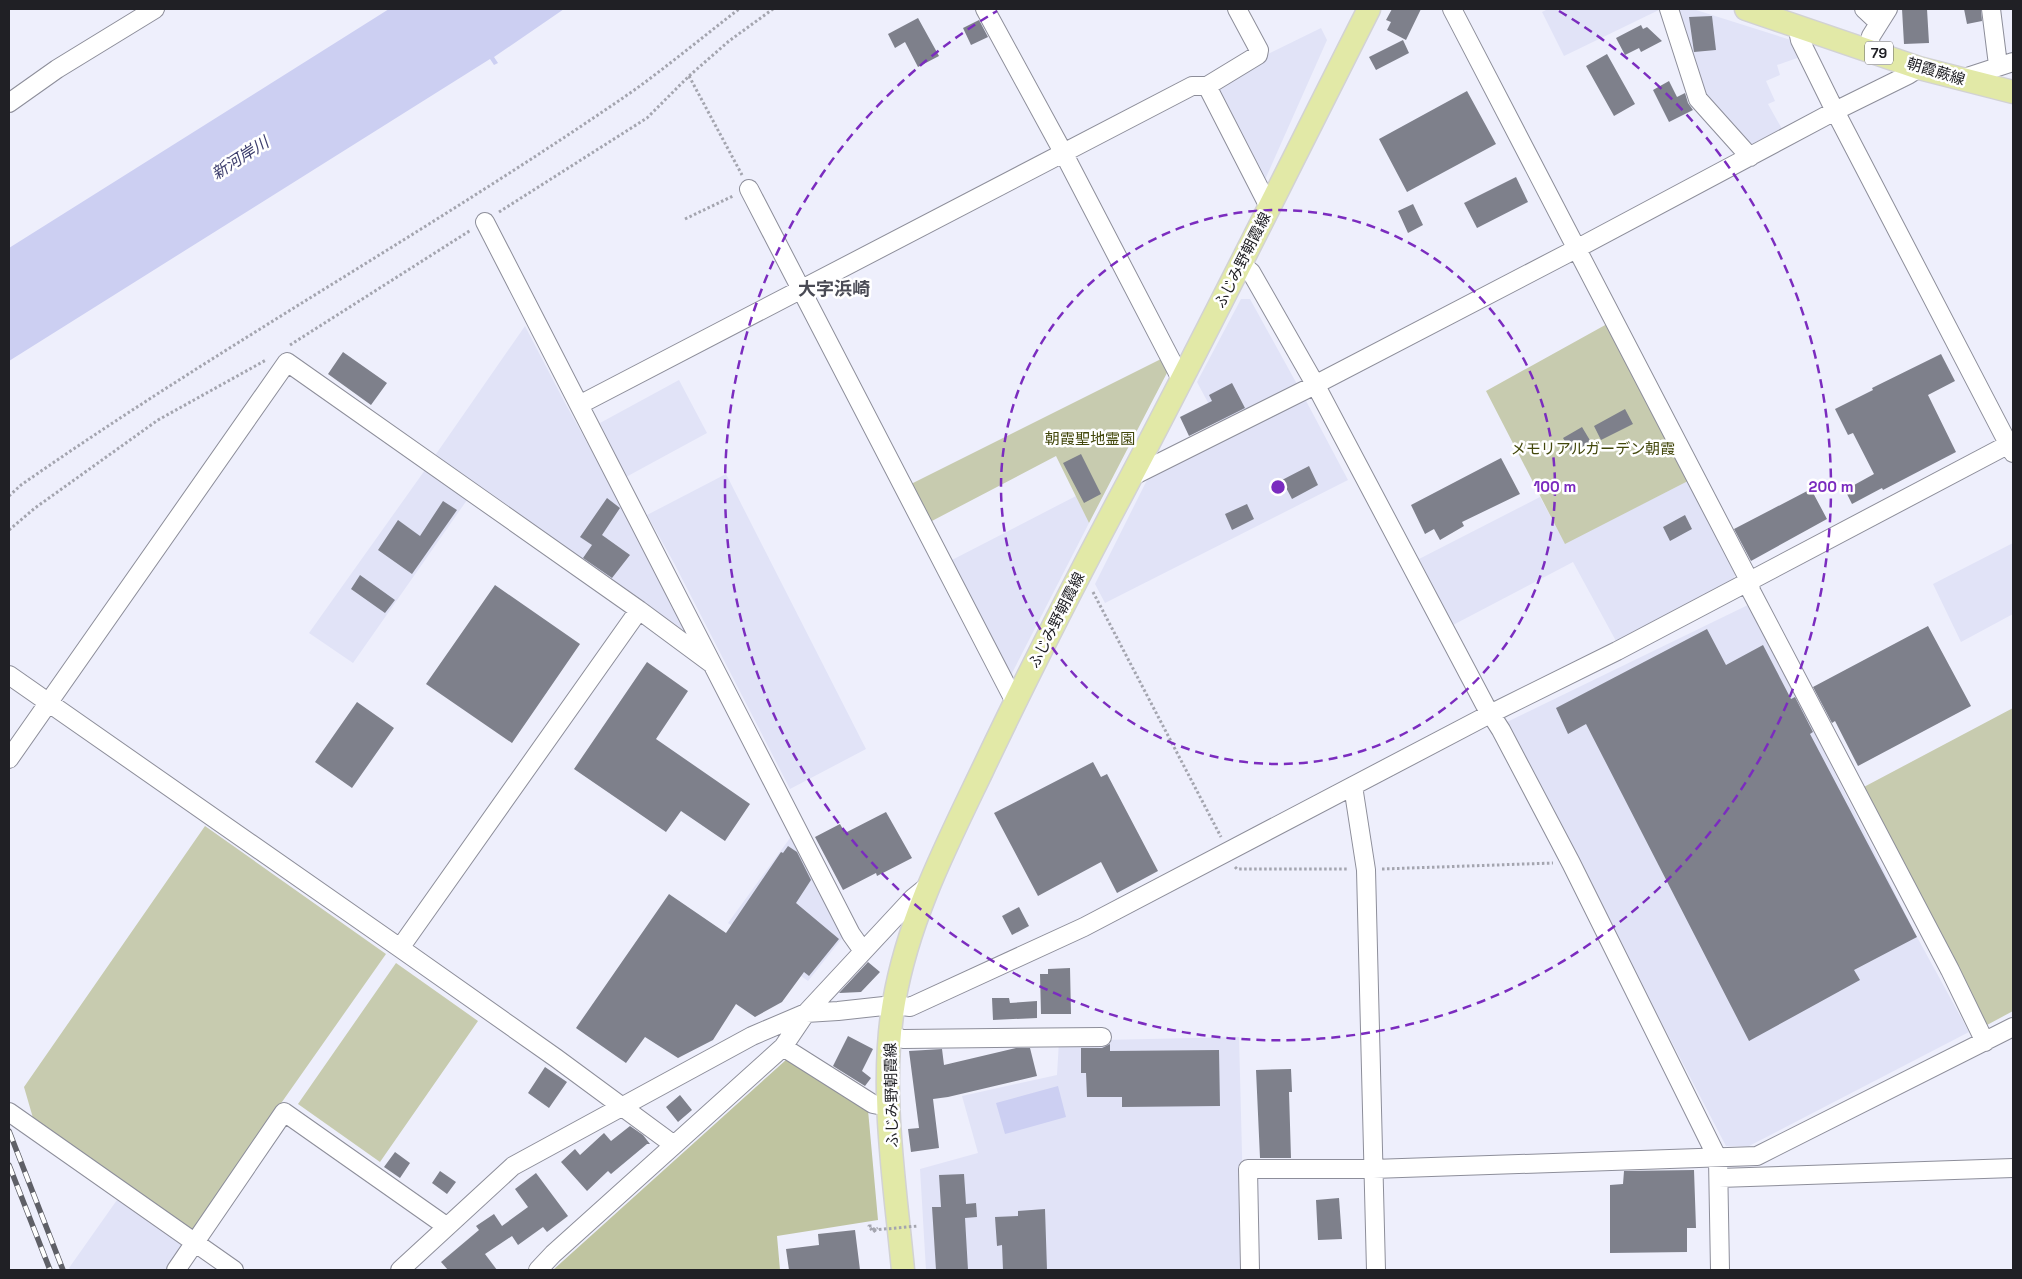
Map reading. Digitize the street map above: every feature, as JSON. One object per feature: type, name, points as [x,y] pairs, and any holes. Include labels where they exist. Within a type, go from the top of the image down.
[{"type":"main road","name":"ふじみ野朝霞線","points":[[903,1270],[888,1107],[890,1035],[893,1004],[908,942],[929,885],[1015,702],[1241,264],[1369,9]]},
{"type":"main road","name":"朝霞蕨線","points":[[1746,9],[1771,13],[1797,26],[1919,68],[2013,92]]},
{"type":"street","points":[[9,103],[57,69],[155,9]]},
{"type":"street","points":[[985,9],[1064,154],[1181,378]]},
{"type":"street","points":[[579,405],[1192,86],[1207,86],[1258,55],[1258,50],[1237,9]]},
{"type":"street","points":[[1452,9],[1750,582],[1751,591],[1950,970],[1985,1042]]},
{"type":"street","points":[[1669,9],[1698,99],[1750,156]]},
{"type":"street","points":[[1864,9],[1884,16],[1871,36],[1868,50]]},
{"type":"street","points":[[1960,79],[2006,64],[1991,9]]},
{"type":"street","points":[[400,1270],[513,1166],[752,1036],[806,1013],[893,1004],[910,1007],[1084,927],[1490,714],[1617,651],[2012,447],[1835,111],[1800,40],[1797,26]]},
{"type":"street","points":[[1131,476],[1316,384],[1576,250],[1919,68]]},
{"type":"street","points":[[1207,86],[1269,207]]},
{"type":"street","points":[[749,188],[1015,702]]},
{"type":"street","points":[[485,222],[851,934],[863,951]]},
{"type":"street","points":[[1241,264],[1251,272],[1316,384],[1571,863],[1718,1159],[1720,1270]]},
{"type":"street","points":[[9,759],[284,357],[712,664]]},
{"type":"street","points":[[400,948],[639,610]]},
{"type":"street","points":[[9,675],[556,1058],[621,1108],[674,1145]]},
{"type":"street","points":[[1353,786],[1366,870],[1376,1270]]},
{"type":"street","points":[[538,1270],[782,1046],[806,1013],[913,898],[929,885]]},
{"type":"street","points":[[1250,1270],[1248,1169],[1373,1169],[1718,1159],[1756,1156],[2013,1027]]},
{"type":"street","points":[[890,1035],[903,1039],[1102,1037]]},
{"type":"street","points":[[782,1046],[873,1104],[888,1107]]},
{"type":"street","points":[[9,1112],[234,1270]]},
{"type":"street","points":[[176,1270],[284,1112],[446,1226]]},
{"type":"street","points":[[1719,1178],[2013,1168]]},
{"type":"path","points":[[9,496],[21,485],[116,420],[490,186],[633,90],[739,9]]},
{"type":"path","points":[[9,530],[35,508],[158,420],[284,357],[485,222],[647,118],[689,76],[729,41],[772,9]]},
{"type":"path","points":[[686,220],[749,188],[689,76]]},
{"type":"path","points":[[1080,574],[1096,598],[1228,851],[1230,862],[1237,869],[1366,870],[1571,863]]},
{"type":"path","points":[[877,1224],[878,1228],[875,1232],[871,1231],[870,1226],[874,1230],[918,1226]]},
{"type":"shaded area","points":[[1548,9],[1661,9],[1564,56],[1542,12]]},
{"type":"shaded area","points":[[1678,9],[1693,9],[1794,41],[1803,56],[1777,65],[1780,75],[1766,81],[1775,101],[1768,104],[1782,129],[1750,145],[1702,94]]},
{"type":"shaded area","points":[[1321,28],[1327,40],[1264,182],[1215,88],[1268,54]]},
{"type":"shaded area","points":[[1241,299],[1250,299],[1298,386],[1220,425],[1197,382]]},
{"type":"shaded area","points":[[525,326],[564,401],[695,638],[434,457]]},
{"type":"shaded area","points":[[679,380],[707,433],[626,477],[600,423]]},
{"type":"shaded area","points":[[1304,397],[1348,480],[1105,603],[1095,584],[1148,478]]},
{"type":"shaded area","points":[[425,470],[467,500],[353,663],[309,633]]},
{"type":"shaded area","points":[[726,474],[866,749],[790,789],[674,563],[647,515]]},
{"type":"shaded area","points":[[1688,481],[1736,573],[1733,580],[1616,641],[1573,562],[1453,625],[1419,559],[1540,497],[1565,543]]},
{"type":"shaded area","points":[[1076,496],[1089,523],[1010,677],[950,561]]},
{"type":"shaded area","points":[[2013,543],[2013,614],[1961,642],[1933,584]]},
{"type":"shaded area","points":[[1750,604],[1917,937],[1969,1032],[1749,1146],[1726,1146],[1505,723]]},
{"type":"shaded area","points":[[793,834],[843,937],[808,981],[728,923]]},
{"type":"shaded area","points":[[1239,1037],[1245,1270],[926,1270],[920,1169],[978,1153],[962,1096],[1057,1075],[1059,1041]]},
{"type":"shaded area","points":[[117,1200],[184,1246],[166,1270],[70,1270],[69,1268]]},
{"type":"green space","name":"メモリアルガーデン朝霞","points":[[1607,324],[1688,481],[1565,544],[1486,391]]},
{"type":"green space","name":"朝霞聖地霊園","points":[[1163,358],[1169,369],[1089,523],[1056,456],[930,522],[909,485]]},
{"type":"green space","points":[[2013,708],[2013,1011],[1987,1025],[1862,788]]},
{"type":"green space","points":[[205,826],[386,954],[192,1230],[33,1118],[24,1087]]},
{"type":"green space","points":[[396,963],[478,1021],[380,1162],[298,1104]]},
{"type":"green space","points":[[787,1059],[868,1110],[878,1220],[777,1236],[780,1270],[553,1270]]},
{"type":"water","name":"新河岸川","points":[[389,9],[564,9],[494,57],[498,63],[494,65],[490,59],[9,361],[9,248]]},
{"type":"water","points":[[1058,1086],[1066,1117],[1005,1134],[996,1103]]},
{"type":"building","points":[[1392,9],[1421,9],[1406,40],[1387,30],[1391,22],[1386,20]]},
{"type":"building","points":[[1902,9],[1927,9],[1929,43],[1904,44]]},
{"type":"building","points":[[1964,9],[1981,9],[1982,21],[1967,24]]},
{"type":"building","points":[[1712,16],[1716,50],[1694,52],[1689,17]]},
{"type":"building","points":[[918,18],[939,56],[918,67],[905,42],[895,48],[888,34]]},
{"type":"building","points":[[979,20],[988,37],[971,45],[963,28]]},
{"type":"building","points":[[1641,25],[1643,29],[1647,27],[1662,41],[1641,52],[1639,48],[1625,55],[1616,38]]},
{"type":"building","points":[[1403,40],[1409,53],[1376,70],[1369,57]]},
{"type":"building","points":[[1607,54],[1635,104],[1614,116],[1586,66]]},
{"type":"building","points":[[1669,81],[1677,97],[1685,93],[1688,103],[1693,110],[1669,122],[1653,90]]},
{"type":"building","points":[[1467,91],[1496,144],[1407,192],[1379,139]]},
{"type":"building","points":[[1516,177],[1528,202],[1477,228],[1464,203]]},
{"type":"building","points":[[1413,204],[1423,225],[1408,233],[1398,211]]},
{"type":"building","points":[[343,352],[387,383],[371,405],[328,374]]},
{"type":"building","points":[[1941,354],[1955,381],[1928,395],[1956,452],[1852,504],[1845,490],[1874,474],[1853,433],[1848,435],[1835,409],[1873,390],[1872,388]]},
{"type":"building","points":[[1232,383],[1245,408],[1189,436],[1180,417],[1212,401],[1209,395]]},
{"type":"building","points":[[1625,409],[1633,424],[1601,440],[1594,426]]},
{"type":"building","points":[[1582,427],[1591,442],[1572,453],[1563,438]]},
{"type":"building","points":[[1081,454],[1101,494],[1084,503],[1063,463]]},
{"type":"building","points":[[1501,458],[1520,494],[1462,522],[1464,526],[1440,540],[1434,529],[1425,534],[1411,505]]},
{"type":"building","points":[[1309,466],[1318,485],[1292,499],[1282,480]]},
{"type":"building","points":[[1811,489],[1827,519],[1751,561],[1734,529]]},
{"type":"building","points":[[607,498],[620,508],[602,535],[630,555],[612,578],[583,558],[592,545],[580,537]]},
{"type":"building","points":[[443,501],[457,510],[412,574],[378,550],[398,520],[420,536]]},
{"type":"building","points":[[1247,504],[1254,519],[1232,530],[1225,514]]},
{"type":"building","points":[[1685,515],[1692,529],[1670,541],[1663,527]]},
{"type":"building","points":[[360,575],[395,600],[385,613],[351,589]]},
{"type":"building","points":[[495,585],[580,644],[512,743],[426,684]]},
{"type":"building","points":[[1928,626],[1971,706],[1858,766],[1835,721],[1832,723],[1813,687]]},
{"type":"building","points":[[1707,629],[1726,665],[1763,645],[1791,699],[1795,697],[1813,732],[1810,734],[1917,937],[1854,970],[1860,980],[1749,1041],[1586,724],[1568,734],[1556,708]]},
{"type":"building","points":[[647,662],[688,691],[656,739],[750,804],[725,841],[681,811],[666,832],[574,769]]},
{"type":"building","points":[[357,702],[394,728],[352,788],[315,762]]},
{"type":"building","points":[[1093,762],[1101,777],[1107,774],[1158,871],[1117,893],[1101,862],[1038,896],[994,813]]},
{"type":"building","points":[[886,812],[912,858],[877,876],[876,873],[843,890],[815,837],[840,824],[845,833]]},
{"type":"building","points":[[788,846],[797,852],[811,880],[796,903],[839,939],[809,976],[804,972],[782,1002],[755,1017],[736,1004],[713,1040],[678,1058],[645,1037],[626,1063],[576,1028],[669,894],[726,933],[781,852],[783,853]]},
{"type":"building","points":[[1019,907],[1029,926],[1012,935],[1002,916]]},
{"type":"building","points":[[868,962],[880,972],[861,992],[839,993]]},
{"type":"building","points":[[1070,968],[1071,1014],[1041,1014],[1040,974],[1048,974],[1048,969]]},
{"type":"building","points":[[992,998],[1009,998],[1010,1003],[1037,1001],[1037,1018],[993,1020]]},
{"type":"building","points":[[848,1036],[873,1049],[862,1071],[871,1078],[865,1086],[833,1066]]},
{"type":"building","points":[[1110,1044],[1110,1051],[1219,1050],[1220,1106],[1122,1107],[1122,1097],[1087,1097],[1086,1073],[1081,1073],[1081,1048],[1102,1048]]},
{"type":"building","points":[[1016,1048],[1030,1048],[1037,1076],[933,1099],[939,1148],[911,1152],[908,1129],[919,1128],[909,1051],[942,1049],[944,1065]]},
{"type":"building","points":[[545,1067],[567,1082],[549,1108],[528,1093]]},
{"type":"building","points":[[1291,1069],[1292,1092],[1289,1092],[1291,1158],[1260,1158],[1256,1070]]},
{"type":"building","points":[[680,1095],[692,1110],[678,1122],[666,1107]]},
{"type":"building","points":[[630,1126],[643,1135],[650,1144],[647,1144],[611,1174],[608,1171],[587,1191],[561,1162],[575,1149],[580,1155],[604,1133],[611,1141]]},
{"type":"building","points":[[395,1152],[410,1163],[400,1178],[384,1167]]},
{"type":"building","points":[[1694,1170],[1696,1228],[1687,1228],[1687,1252],[1610,1253],[1610,1185],[1623,1184],[1624,1171]]},
{"type":"building","points":[[440,1171],[456,1182],[447,1194],[432,1183]]},
{"type":"building","points":[[536,1173],[568,1216],[547,1232],[543,1227],[518,1245],[512,1236],[485,1254],[497,1270],[448,1270],[441,1262],[479,1230],[476,1226],[494,1214],[502,1226],[528,1207],[515,1189]]},
{"type":"building","points":[[964,1174],[966,1204],[976,1203],[977,1217],[965,1218],[968,1270],[936,1270],[932,1207],[941,1207],[939,1175]]},
{"type":"building","points":[[1339,1198],[1342,1239],[1318,1240],[1316,1200]]},
{"type":"building","points":[[1045,1209],[1047,1270],[1003,1270],[1002,1245],[997,1246],[995,1217],[1018,1216],[1018,1211]]},
{"type":"building","points":[[855,1230],[860,1270],[789,1270],[786,1249],[819,1245],[818,1234]]},
{"type":"railway","points":[[9,1131],[63,1270]]},
{"type":"railway","points":[[9,1165],[50,1270]]},
{"type":"district","name":"大字浜崎","points":[[834,288]]}]
